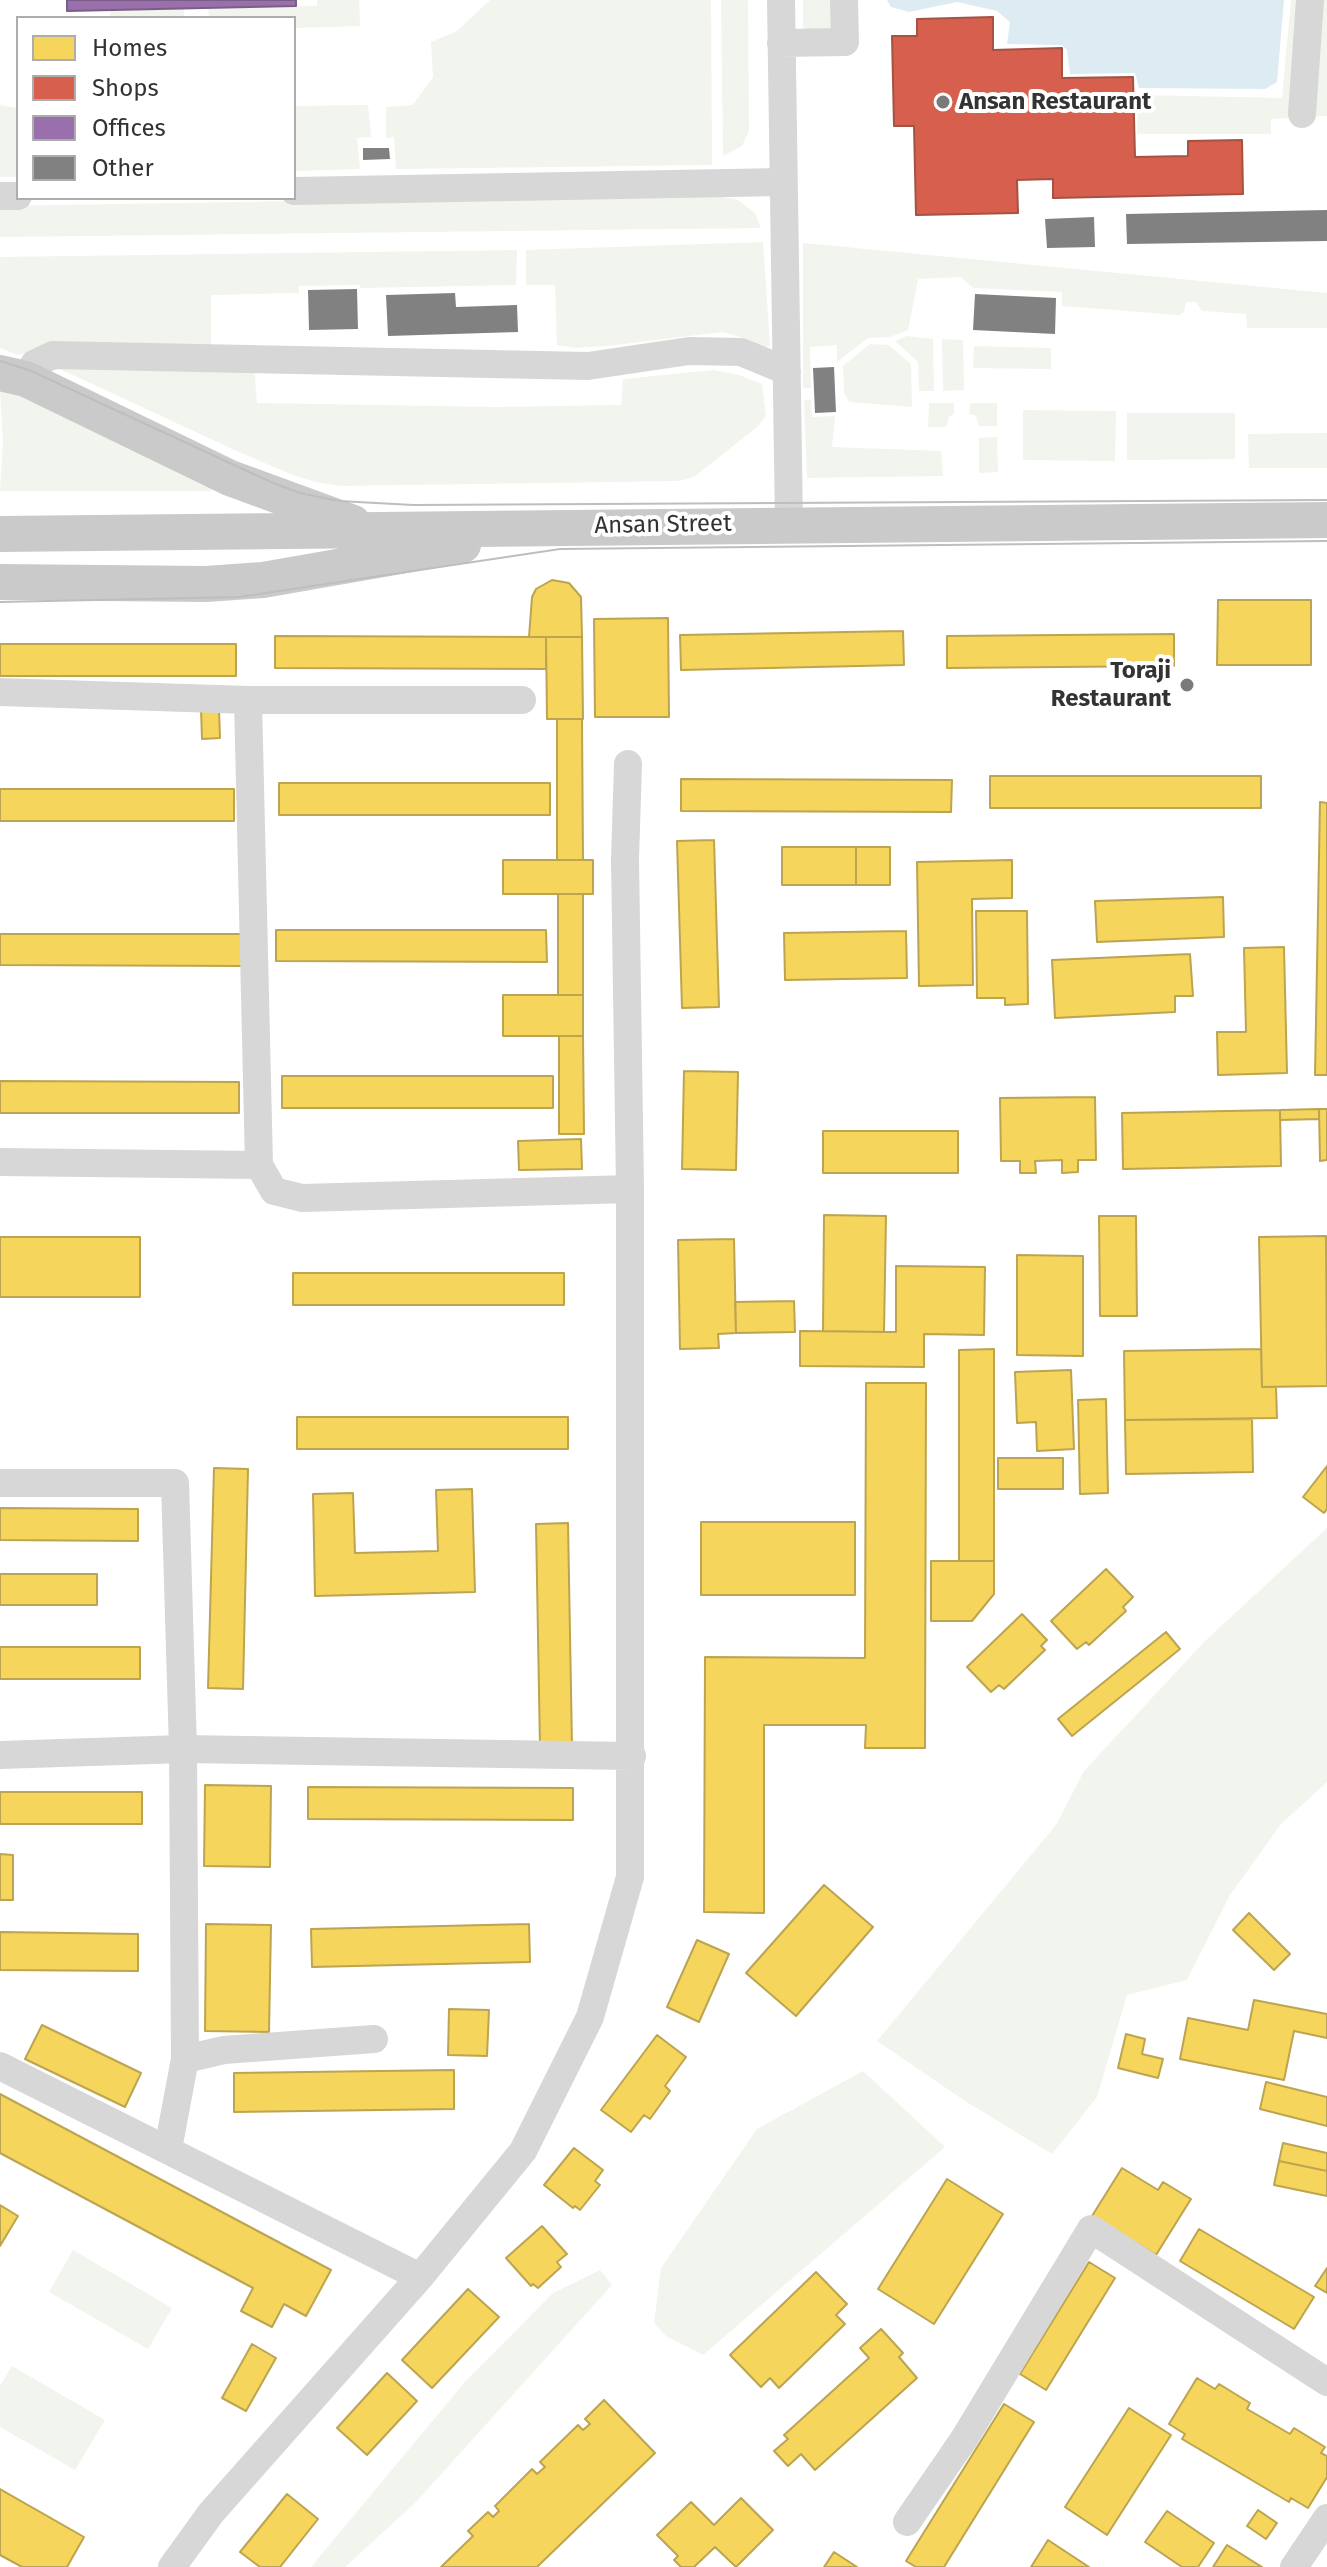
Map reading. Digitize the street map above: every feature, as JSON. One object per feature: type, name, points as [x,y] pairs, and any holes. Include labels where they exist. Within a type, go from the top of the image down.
[{"type":"main road","points":[[13,376],[230,478],[373,530]]},
{"type":"main road","name":"Ansan Street","points":[[0,534],[1327,520]]},
{"type":"main road","points":[[0,582],[206,584],[263,580],[415,555],[546,527]]},
{"type":"street","points":[[781,0],[789,524]]},
{"type":"street","points":[[781,43],[845,42],[844,0]]},
{"type":"street","points":[[1302,114],[1310,0]]},
{"type":"street","points":[[296,191],[783,182]]},
{"type":"street","points":[[13,376],[53,355],[588,366],[689,351],[741,352],[787,371]]},
{"type":"street","points":[[0,692],[248,700],[522,700]]},
{"type":"street","points":[[248,700],[259,1165],[274,1191],[302,1198],[630,1189]]},
{"type":"street","points":[[172,2567],[211,2513],[420,2277],[523,2151],[590,2017],[630,1877],[630,1189],[625,859],[628,764]]},
{"type":"street","points":[[0,1162],[259,1165]]},
{"type":"street","points":[[0,1483],[175,1483],[183,1749],[185,2059],[168,2149]]},
{"type":"street","points":[[0,1755],[183,1749],[632,1756]]},
{"type":"street","points":[[185,2059],[224,2050],[374,2039]]},
{"type":"street","points":[[0,2066],[420,2277]]},
{"type":"street","points":[[907,2522],[981,2412],[1091,2229],[1327,2382]]},
{"type":"street","points":[[1294,2567],[1327,2518]]},
{"type":"shaded area","points":[[317,0],[359,0],[360,26],[296,28],[296,16],[209,16],[208,8],[317,6]]},
{"type":"shaded area","points":[[490,0],[711,0],[712,165],[396,169],[394,137],[386,138],[386,107],[413,105],[433,77],[431,42],[457,31]]},
{"type":"shaded area","points":[[721,0],[748,0],[749,131],[742,146],[723,156]]},
{"type":"shaded area","points":[[803,0],[834,0],[834,24],[829,32],[810,32],[803,27]]},
{"type":"shaded area","points":[[887,0],[1284,0],[1277,82],[1265,89],[1139,88],[1135,73],[1070,74],[1067,50],[1062,45],[1007,44],[1010,22],[997,11],[957,2],[909,12],[891,7]]},
{"type":"shaded area","points":[[1291,0],[1302,0],[1292,118],[1271,119],[1271,134],[1137,134],[1138,95],[1282,98]]},
{"type":"shaded area","points":[[1317,0],[1327,0],[1327,116],[1306,117]]},
{"type":"shaded area","points":[[184,8],[184,16],[110,16],[110,10]]},
{"type":"shaded area","points":[[0,105],[16,108],[16,177],[0,177]]},
{"type":"shaded area","points":[[368,105],[371,137],[357,138],[360,169],[296,171],[296,106]]},
{"type":"shaded area","points":[[709,194],[738,200],[755,213],[761,228],[0,237],[0,206]]},
{"type":"shaded area","points":[[763,242],[770,346],[761,348],[750,340],[723,332],[606,346],[575,348],[557,345],[555,285],[526,285],[526,250]]},
{"type":"shaded area","points":[[803,243],[1327,293],[1327,328],[1247,328],[1246,314],[1202,311],[1196,302],[1186,302],[1184,312],[1179,315],[1062,306],[1062,292],[973,288],[961,277],[918,279],[908,330],[890,337],[868,338],[837,362],[837,345],[810,347],[811,388],[803,388]]},
{"type":"shaded area","points":[[517,250],[516,285],[299,286],[299,293],[211,295],[211,351],[38,350],[18,355],[0,348],[0,257]]},
{"type":"shaded area","points":[[907,336],[933,339],[934,391],[919,391],[918,362],[895,341]]},
{"type":"shaded area","points":[[942,339],[963,340],[964,390],[943,391]]},
{"type":"shaded area","points":[[870,344],[889,345],[911,364],[912,407],[849,402],[844,392],[843,366]]},
{"type":"shaded area","points":[[974,346],[1051,348],[1051,369],[973,368]]},
{"type":"shaded area","points":[[64,367],[254,367],[257,403],[495,407],[621,405],[623,379],[714,370],[762,384],[766,416],[757,427],[694,477],[679,481],[340,486],[293,475],[241,453],[62,370]]},
{"type":"shaded area","points":[[0,389],[18,394],[215,486],[211,491],[0,491],[3,442]]},
{"type":"shaded area","points":[[804,400],[811,400],[812,417],[835,416],[832,447],[941,451],[943,476],[807,478]]},
{"type":"shaded area","points":[[929,403],[954,403],[954,414],[949,417],[946,427],[928,427]]},
{"type":"shaded area","points":[[970,403],[997,403],[997,426],[979,426],[976,416],[969,414]]},
{"type":"shaded area","points":[[1023,410],[1116,411],[1115,461],[1023,460]]},
{"type":"shaded area","points":[[1127,413],[1235,413],[1235,459],[1127,460]]},
{"type":"shaded area","points":[[1327,433],[1327,468],[1249,468],[1248,434]]},
{"type":"shaded area","points":[[997,437],[998,472],[979,473],[979,438]]},
{"type":"shaded area","points":[[1327,1528],[1327,1782],[1281,1824],[1230,1895],[1187,1980],[1127,1995],[1097,2097],[1052,2154],[965,2101],[877,2041],[1056,1825],[1084,1771],[1204,1642]]},
{"type":"shaded area","points":[[863,2071],[945,2147],[703,2355],[666,2336],[654,2323],[661,2268],[757,2129]]},
{"type":"shaded area","points":[[73,2250],[172,2308],[148,2349],[49,2292]]},
{"type":"shaded area","points":[[600,2270],[612,2285],[415,2503],[345,2567],[311,2567],[464,2383],[553,2293]]},
{"type":"shaded area","points":[[12,2366],[105,2420],[75,2470],[0,2427],[0,2386]]},
{"type":"building: Homes","points":[[552,580],[569,583],[581,597],[582,637],[529,637],[532,597],[536,589]]},
{"type":"building: Homes","points":[[1218,600],[1311,600],[1311,665],[1217,665]]},
{"type":"building: Homes","points":[[668,618],[669,717],[595,717],[594,619]]},
{"type":"building: Homes","points":[[903,631],[904,665],[681,670],[680,635]]},
{"type":"building: Homes","points":[[1174,634],[1174,666],[947,668],[947,636]]},
{"type":"building: Homes","points":[[275,636],[546,637],[546,669],[275,668]]},
{"type":"building: Homes","points":[[546,637],[582,637],[583,719],[547,719]]},
{"type":"building: Homes","points":[[0,644],[236,644],[236,676],[0,676]]},
{"type":"building: Homes","points":[[219,708],[220,738],[202,739],[201,709]]},
{"type":"building: Homes","points":[[557,719],[582,719],[583,860],[557,860]]},
{"type":"building: Homes","points":[[990,776],[1261,776],[1261,808],[990,808]]},
{"type":"building: Homes","points":[[681,779],[952,780],[951,812],[681,811]]},
{"type":"building: Homes","points":[[279,783],[550,783],[550,815],[279,815]]},
{"type":"building: Homes","points":[[0,789],[234,789],[234,821],[0,821]]},
{"type":"building: Homes","points":[[1320,802],[1327,803],[1327,1075],[1315,1075]]},
{"type":"building: Homes","points":[[714,840],[719,1007],[682,1008],[677,841]]},
{"type":"building: Homes","points":[[782,847],[856,847],[856,885],[782,885]]},
{"type":"building: Homes","points":[[856,847],[890,847],[890,885],[856,885]]},
{"type":"building: Homes","points":[[503,860],[593,860],[593,894],[503,894]]},
{"type":"building: Homes","points":[[1012,860],[1012,898],[972,899],[973,985],[919,986],[917,862]]},
{"type":"building: Homes","points":[[558,894],[583,894],[583,995],[558,995]]},
{"type":"building: Homes","points":[[1223,897],[1224,937],[1097,942],[1095,901]]},
{"type":"building: Homes","points":[[976,911],[1027,911],[1028,1004],[1005,1005],[1005,998],[977,998]]},
{"type":"building: Homes","points":[[276,930],[546,930],[547,962],[276,961]]},
{"type":"building: Homes","points":[[906,931],[907,978],[785,980],[784,933]]},
{"type":"building: Homes","points":[[0,934],[242,934],[242,966],[0,965]]},
{"type":"building: Homes","points":[[1284,947],[1287,1073],[1218,1075],[1217,1032],[1246,1032],[1244,948]]},
{"type":"building: Homes","points":[[1190,954],[1193,996],[1175,996],[1175,1012],[1055,1018],[1052,960]]},
{"type":"building: Homes","points":[[503,995],[583,995],[583,1036],[503,1036]]},
{"type":"building: Homes","points":[[559,1036],[583,1036],[584,1134],[559,1134]]},
{"type":"building: Homes","points":[[684,1071],[738,1072],[736,1170],[682,1169]]},
{"type":"building: Homes","points":[[282,1076],[553,1076],[553,1108],[282,1108]]},
{"type":"building: Homes","points":[[0,1081],[239,1082],[239,1113],[0,1113]]},
{"type":"building: Homes","points":[[1095,1097],[1096,1160],[1078,1160],[1078,1172],[1062,1173],[1062,1160],[1035,1161],[1036,1173],[1020,1173],[1020,1161],[1001,1161],[1000,1098]]},
{"type":"building: Homes","points":[[1319,1109],[1327,1109],[1327,1160],[1320,1161]]},
{"type":"building: Homes","points":[[1319,1109],[1319,1119],[1280,1120],[1280,1110]]},
{"type":"building: Homes","points":[[1280,1110],[1281,1166],[1123,1169],[1122,1113]]},
{"type":"building: Homes","points":[[823,1131],[958,1131],[958,1173],[823,1173]]},
{"type":"building: Homes","points":[[581,1139],[582,1169],[519,1170],[518,1141]]},
{"type":"building: Homes","points":[[824,1215],[886,1216],[884,1332],[823,1331]]},
{"type":"building: Homes","points":[[1099,1216],[1136,1216],[1137,1316],[1100,1316]]},
{"type":"building: Homes","points":[[1326,1236],[1327,1386],[1262,1387],[1259,1237]]},
{"type":"building: Homes","points":[[0,1237],[140,1237],[140,1297],[0,1297]]},
{"type":"building: Homes","points":[[734,1239],[736,1333],[718,1334],[719,1348],[680,1349],[678,1240]]},
{"type":"building: Homes","points":[[1017,1255],[1083,1256],[1083,1356],[1017,1355]]},
{"type":"building: Homes","points":[[896,1266],[985,1267],[984,1335],[924,1334],[924,1367],[800,1366],[800,1331],[896,1332]]},
{"type":"building: Homes","points":[[293,1273],[564,1273],[564,1305],[293,1305]]},
{"type":"building: Homes","points":[[794,1301],[795,1332],[736,1333],[735,1302]]},
{"type":"building: Homes","points":[[994,1349],[994,1561],[959,1561],[959,1350]]},
{"type":"building: Homes","points":[[1261,1349],[1262,1387],[1276,1387],[1277,1418],[1125,1420],[1124,1351]]},
{"type":"building: Homes","points":[[1071,1370],[1074,1449],[1037,1451],[1036,1422],[1017,1423],[1015,1372]]},
{"type":"building: Homes","points":[[866,1383],[926,1383],[925,1748],[865,1748],[866,1725],[764,1725],[764,1913],[704,1912],[705,1657],[865,1658]]},
{"type":"building: Homes","points":[[1106,1399],[1108,1493],[1080,1494],[1078,1400]]},
{"type":"building: Homes","points":[[297,1417],[568,1417],[568,1449],[297,1449]]},
{"type":"building: Homes","points":[[1252,1419],[1253,1472],[1126,1474],[1125,1420]]},
{"type":"building: Homes","points":[[998,1458],[1063,1458],[1063,1489],[998,1489]]},
{"type":"building: Homes","points":[[1327,1466],[1327,1509],[1324,1513],[1303,1497]]},
{"type":"building: Homes","points":[[214,1468],[248,1469],[243,1689],[208,1688]]},
{"type":"building: Homes","points":[[472,1489],[475,1592],[315,1596],[313,1494],[353,1493],[355,1553],[438,1551],[436,1490]]},
{"type":"building: Homes","points":[[0,1508],[138,1509],[138,1541],[0,1540]]},
{"type":"building: Homes","points":[[701,1522],[855,1522],[855,1595],[701,1595]]},
{"type":"building: Homes","points":[[568,1523],[572,1746],[540,1747],[536,1524]]},
{"type":"building: Homes","points":[[931,1561],[994,1561],[994,1594],[972,1621],[931,1621]]},
{"type":"building: Homes","points":[[1106,1569],[1133,1597],[1123,1607],[1126,1611],[1089,1645],[1086,1642],[1077,1649],[1051,1621]]},
{"type":"building: Homes","points":[[0,1574],[97,1574],[97,1605],[0,1605]]},
{"type":"building: Homes","points":[[1022,1614],[1047,1640],[1041,1646],[1045,1650],[1004,1689],[999,1685],[991,1692],[967,1667]]},
{"type":"building: Homes","points":[[1166,1632],[1180,1649],[1072,1736],[1058,1719]]},
{"type":"building: Homes","points":[[0,1647],[140,1647],[140,1679],[0,1679]]},
{"type":"building: Homes","points":[[205,1785],[271,1786],[270,1867],[204,1866]]},
{"type":"building: Homes","points":[[308,1787],[573,1788],[573,1820],[308,1819]]},
{"type":"building: Homes","points":[[0,1792],[142,1792],[142,1824],[0,1824]]},
{"type":"building: Homes","points":[[0,1854],[13,1855],[13,1900],[0,1900]]},
{"type":"building: Homes","points":[[824,1885],[873,1927],[796,2016],[746,1973]]},
{"type":"building: Homes","points":[[1249,1913],[1290,1954],[1274,1970],[1233,1930]]},
{"type":"building: Homes","points":[[206,1924],[271,1925],[269,2032],[205,2031]]},
{"type":"building: Homes","points":[[529,1924],[530,1962],[312,1967],[311,1929]]},
{"type":"building: Homes","points":[[0,1932],[138,1934],[138,1971],[0,1970]]},
{"type":"building: Homes","points":[[697,1940],[729,1954],[699,2022],[667,2007]]},
{"type":"building: Homes","points":[[1254,2000],[1327,2014],[1327,2038],[1294,2031],[1284,2080],[1180,2059],[1188,2018],[1248,2030]]},
{"type":"building: Homes","points":[[449,2009],[489,2010],[487,2056],[448,2055]]},
{"type":"building: Homes","points":[[42,2025],[141,2073],[125,2107],[25,2059]]},
{"type":"building: Homes","points":[[1126,2034],[1145,2039],[1142,2054],[1163,2059],[1158,2078],[1118,2068]]},
{"type":"building: Homes","points":[[657,2035],[686,2057],[665,2086],[670,2091],[650,2119],[644,2115],[631,2132],[601,2110]]},
{"type":"building: Homes","points":[[454,2070],[454,2109],[234,2112],[234,2073]]},
{"type":"building: Homes","points":[[1266,2082],[1327,2097],[1327,2126],[1260,2109]]},
{"type":"building: Homes","points":[[0,2094],[331,2270],[306,2316],[284,2304],[272,2327],[241,2311],[253,2288],[0,2153]]},
{"type":"building: Homes","points":[[1283,2143],[1327,2153],[1327,2171],[1279,2161]]},
{"type":"building: Homes","points":[[574,2148],[603,2170],[595,2181],[600,2185],[580,2210],[544,2185]]},
{"type":"building: Homes","points":[[1279,2161],[1327,2171],[1327,2196],[1274,2185]]},
{"type":"building: Homes","points":[[1122,2168],[1158,2190],[1163,2182],[1191,2199],[1156,2255],[1092,2216]]},
{"type":"building: Homes","points":[[947,2179],[1003,2214],[934,2324],[878,2289]]},
{"type":"building: Homes","points":[[0,2205],[18,2216],[0,2246]]},
{"type":"building: Homes","points":[[542,2226],[567,2254],[557,2262],[561,2267],[538,2288],[533,2284],[531,2286],[506,2258]]},
{"type":"building: Homes","points":[[1199,2229],[1314,2297],[1294,2329],[1180,2261]]},
{"type":"building: Homes","points":[[1089,2262],[1115,2278],[1046,2390],[1020,2374]]},
{"type":"building: Homes","points":[[1327,2268],[1327,2293],[1315,2286]]},
{"type":"building: Homes","points":[[816,2272],[847,2304],[836,2315],[845,2324],[779,2388],[770,2378],[761,2387],[730,2355]]},
{"type":"building: Homes","points":[[468,2289],[499,2317],[432,2388],[402,2360]]},
{"type":"building: Homes","points":[[881,2329],[903,2353],[899,2357],[917,2378],[815,2470],[801,2454],[788,2466],[774,2451],[788,2439],[784,2435],[869,2358],[860,2348]]},
{"type":"building: Homes","points":[[252,2344],[276,2358],[246,2411],[222,2398]]},
{"type":"building: Homes","points":[[387,2373],[417,2401],[367,2455],[337,2428]]},
{"type":"building: Homes","points":[[1197,2378],[1215,2389],[1219,2384],[1250,2403],[1247,2409],[1290,2434],[1294,2428],[1325,2447],[1321,2453],[1327,2456],[1327,2477],[1308,2508],[1291,2498],[1289,2502],[1182,2439],[1185,2434],[1169,2424]]},
{"type":"building: Homes","points":[[604,2400],[655,2453],[537,2567],[441,2567],[473,2536],[468,2531],[488,2512],[493,2517],[499,2511],[495,2506],[532,2469],[537,2474],[545,2467],[540,2462],[578,2425],[583,2430],[590,2424],[585,2419]]},
{"type":"building: Homes","points":[[1004,2404],[1034,2422],[944,2567],[916,2567],[906,2561]]},
{"type":"building: Homes","points":[[1129,2408],[1171,2435],[1107,2535],[1065,2507]]},
{"type":"building: Homes","points":[[0,2489],[84,2537],[67,2567],[22,2567],[0,2555]]},
{"type":"building: Homes","points":[[287,2494],[318,2519],[280,2567],[260,2567],[240,2552]]},
{"type":"building: Homes","points":[[741,2498],[773,2530],[736,2567],[715,2547],[694,2567],[681,2567],[674,2560],[678,2556],[657,2535],[691,2502],[714,2525]]},
{"type":"building: Homes","points":[[1258,2510],[1277,2523],[1266,2539],[1247,2526]]},
{"type":"building: Homes","points":[[1167,2511],[1214,2543],[1198,2567],[1182,2567],[1145,2542]]},
{"type":"building: Homes","points":[[1048,2540],[1089,2567],[1031,2567]]},
{"type":"building: Homes","points":[[1227,2545],[1262,2567],[1213,2567]]},
{"type":"building: Homes","points":[[834,2552],[857,2567],[824,2567]]},
{"type":"building: Shops","points":[[993,17],[993,50],[1062,48],[1062,78],[1133,77],[1135,157],[1188,156],[1188,141],[1242,140],[1243,194],[1053,198],[1053,179],[1017,180],[1018,213],[916,215],[914,126],[894,126],[892,36],[917,36],[917,19]]},
{"type":"building: Offices","points":[[67,0],[296,0],[296,6],[67,11]]},
{"type":"building: Other","points":[[363,148],[389,148],[390,159],[363,160]]},
{"type":"building: Other","points":[[1327,210],[1327,241],[1127,244],[1126,214]]},
{"type":"building: Other","points":[[1094,217],[1095,247],[1047,248],[1045,219]]},
{"type":"building: Other","points":[[357,289],[358,329],[309,330],[308,290]]},
{"type":"building: Other","points":[[455,293],[456,307],[517,305],[518,332],[388,336],[386,295]]},
{"type":"building: Other","points":[[975,294],[1056,298],[1055,334],[973,330]]},
{"type":"building: Other","points":[[834,367],[836,412],[815,413],[813,368]]},
{"type":"tram line","points":[[0,361],[29,370],[273,483],[300,493],[339,501],[413,505],[1327,500]]},
{"type":"tram line","points":[[0,602],[239,597],[560,549],[1327,541]]},
{"type":"place","name":"Ansan Restaurant","points":[[943,102]]},
{"type":"place","name":"Toraji Restaurant","points":[[1187,685]]}]
